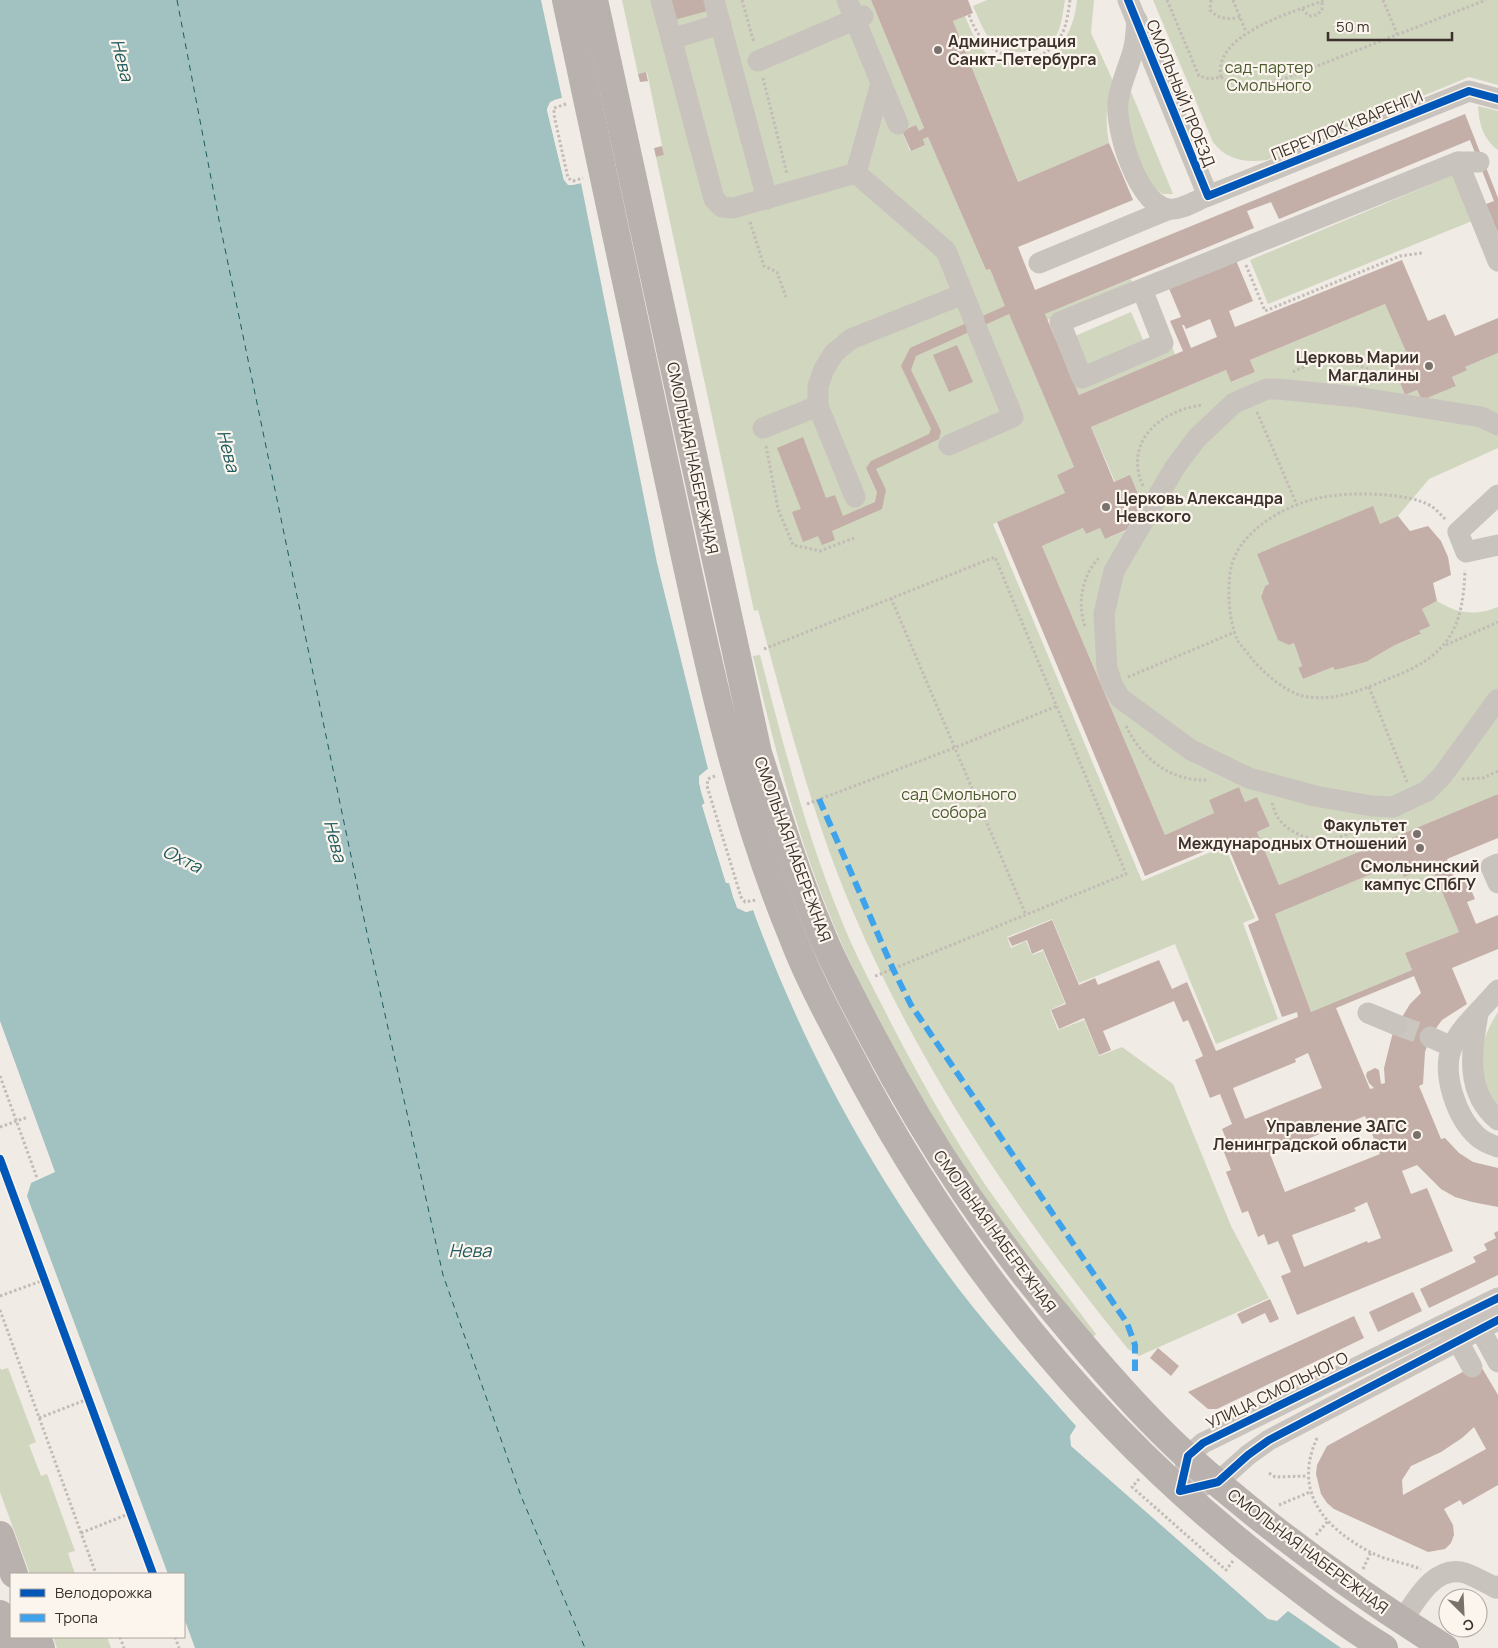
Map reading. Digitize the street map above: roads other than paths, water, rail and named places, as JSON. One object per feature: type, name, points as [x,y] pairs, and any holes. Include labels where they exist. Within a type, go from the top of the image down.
[{"type":"main road","name":"СМОЛЬНАЯ НАБЕРЕЖНАЯ","points":[[566,0],[698,618],[732,763],[766,868],[793,940],[825,1008],[906,1160],[940,1211],[1006,1302],[1080,1389],[1130,1444],[1180,1491],[1238,1541],[1303,1592],[1384,1648]]},
{"type":"main road","name":"СМОЛЬНАЯ НАБЕРЕЖНАЯ","points":[[594,0],[758,753],[793,859],[819,929],[850,995],[932,1145],[964,1194],[1029,1283],[1150,1420],[1188,1456],[1258,1516],[1402,1621],[1445,1648]]},
{"type":"main road","points":[[0,1535],[14,1573]]},
{"type":"main road","points":[[0,1614],[12,1648]]},
{"type":"street","points":[[661,0],[714,199],[722,207],[733,208],[856,173]]},
{"type":"street","points":[[714,0],[767,198]]},
{"type":"street","points":[[847,0],[859,18],[881,83],[898,124]]},
{"type":"street","name":"СМОЛЬНЫЙ ПРОЕЗД","points":[[1128,0],[1208,196]]},
{"type":"street","points":[[758,60],[859,18]]},
{"type":"street","points":[[1136,20],[1134,46],[1118,101],[1118,125],[1127,156],[1139,183],[1153,200],[1167,210]]},
{"type":"street","points":[[671,39],[721,24]]},
{"type":"street","points":[[856,173],[881,83]]},
{"type":"street","name":"ПЕРЕУЛОК КВАРЕНГИ","points":[[1039,263],[1167,210],[1208,196],[1469,91],[1498,99]]},
{"type":"street","points":[[1142,289],[1163,343],[1082,378],[1060,322],[1142,289],[1240,250],[1458,162],[1487,160]]},
{"type":"street","points":[[1458,162],[1498,261]]},
{"type":"street","points":[[856,173],[946,251],[1013,417],[949,445]]},
{"type":"street","points":[[855,497],[818,406],[818,386],[824,369],[834,353],[851,339],[963,294]]},
{"type":"street","points":[[1498,425],[1481,417],[1357,397],[1278,389],[1250,395],[1226,409],[1197,438],[1175,466],[1114,571],[1104,614],[1107,668],[1112,684],[1120,698],[1158,728],[1191,750],[1236,773],[1265,784],[1372,806],[1392,807],[1427,791],[1442,776],[1498,699]]},
{"type":"street","points":[[763,428],[818,406]]},
{"type":"street","points":[[1498,495],[1458,532],[1466,552],[1498,546]]},
{"type":"street","points":[[1498,864],[1491,867],[1498,883]]},
{"type":"street","points":[[1498,990],[1452,1047],[1449,1060],[1450,1077],[1456,1100],[1466,1122],[1478,1137],[1498,1147]]},
{"type":"street","points":[[1368,1013],[1397,1025]]},
{"type":"street","points":[[1478,1014],[1471,1055],[1472,1073],[1484,1103],[1498,1120]]},
{"type":"street","points":[[1430,1037],[1452,1047]]},
{"type":"street","name":"УЛИЦА СМОЛЬНОГО","points":[[1180,1491],[1218,1482],[1248,1455],[1269,1440],[1458,1341],[1483,1320],[1498,1298]]},
{"type":"street","points":[[1483,1320],[1498,1362]]},
{"type":"street","name":"УЛИЦА СМОЛЬНОГО","points":[[1188,1456],[1203,1443],[1223,1431],[1448,1322],[1483,1320]]},
{"type":"street","points":[[1448,1322],[1472,1367]]},
{"type":"street","points":[[1381,1355],[1392,1375]]},
{"type":"street","points":[[1180,1491],[1188,1456]]},
{"type":"street","points":[[1402,1621],[1438,1576],[1448,1573],[1466,1574],[1498,1588]]},
{"type":"water","name":"Нева","points":[[0,0],[541,0],[562,98],[554,100],[547,110],[564,180],[572,185],[581,183],[657,563],[708,769],[701,776],[700,780],[700,789],[705,804],[702,805],[726,883],[729,882],[734,900],[742,910],[746,912],[753,910],[772,960],[817,1059],[868,1154],[927,1245],[958,1288],[1001,1341],[1076,1426],[1070,1436],[1071,1446],[1268,1619],[1277,1621],[1288,1611],[1341,1648],[195,1648],[185,1621],[185,1573],[168,1573],[27,1196],[31,1183],[55,1172],[0,1021]]},
{"type":"tunnel","points":[[1397,1025],[1430,1037]]},
{"type":"place","name":"Администрация Санкт-Петербурга","points":[[938,50]]},
{"type":"place","name":"Церковь Марии Магдалины","points":[[1429,366]]},
{"type":"place","name":"Церковь Александра Невского","points":[[1106,507]]},
{"type":"place","name":"Факультет Международных Отношений","points":[[1417,834]]},
{"type":"place","name":"Смольнинский кампус СПбГУ","points":[[1420,848]]},
{"type":"place","name":"Управление ЗАГС Ленинградской области","points":[[1417,1135]]},
{"type":"park label","name":"сад-партер Смольного","points":[[1269,76]]},
{"type":"park label","name":"сад Смольного собора","points":[[959,803]]},
{"type":"water label","name":"Охта","points":[[182,859]]}]
